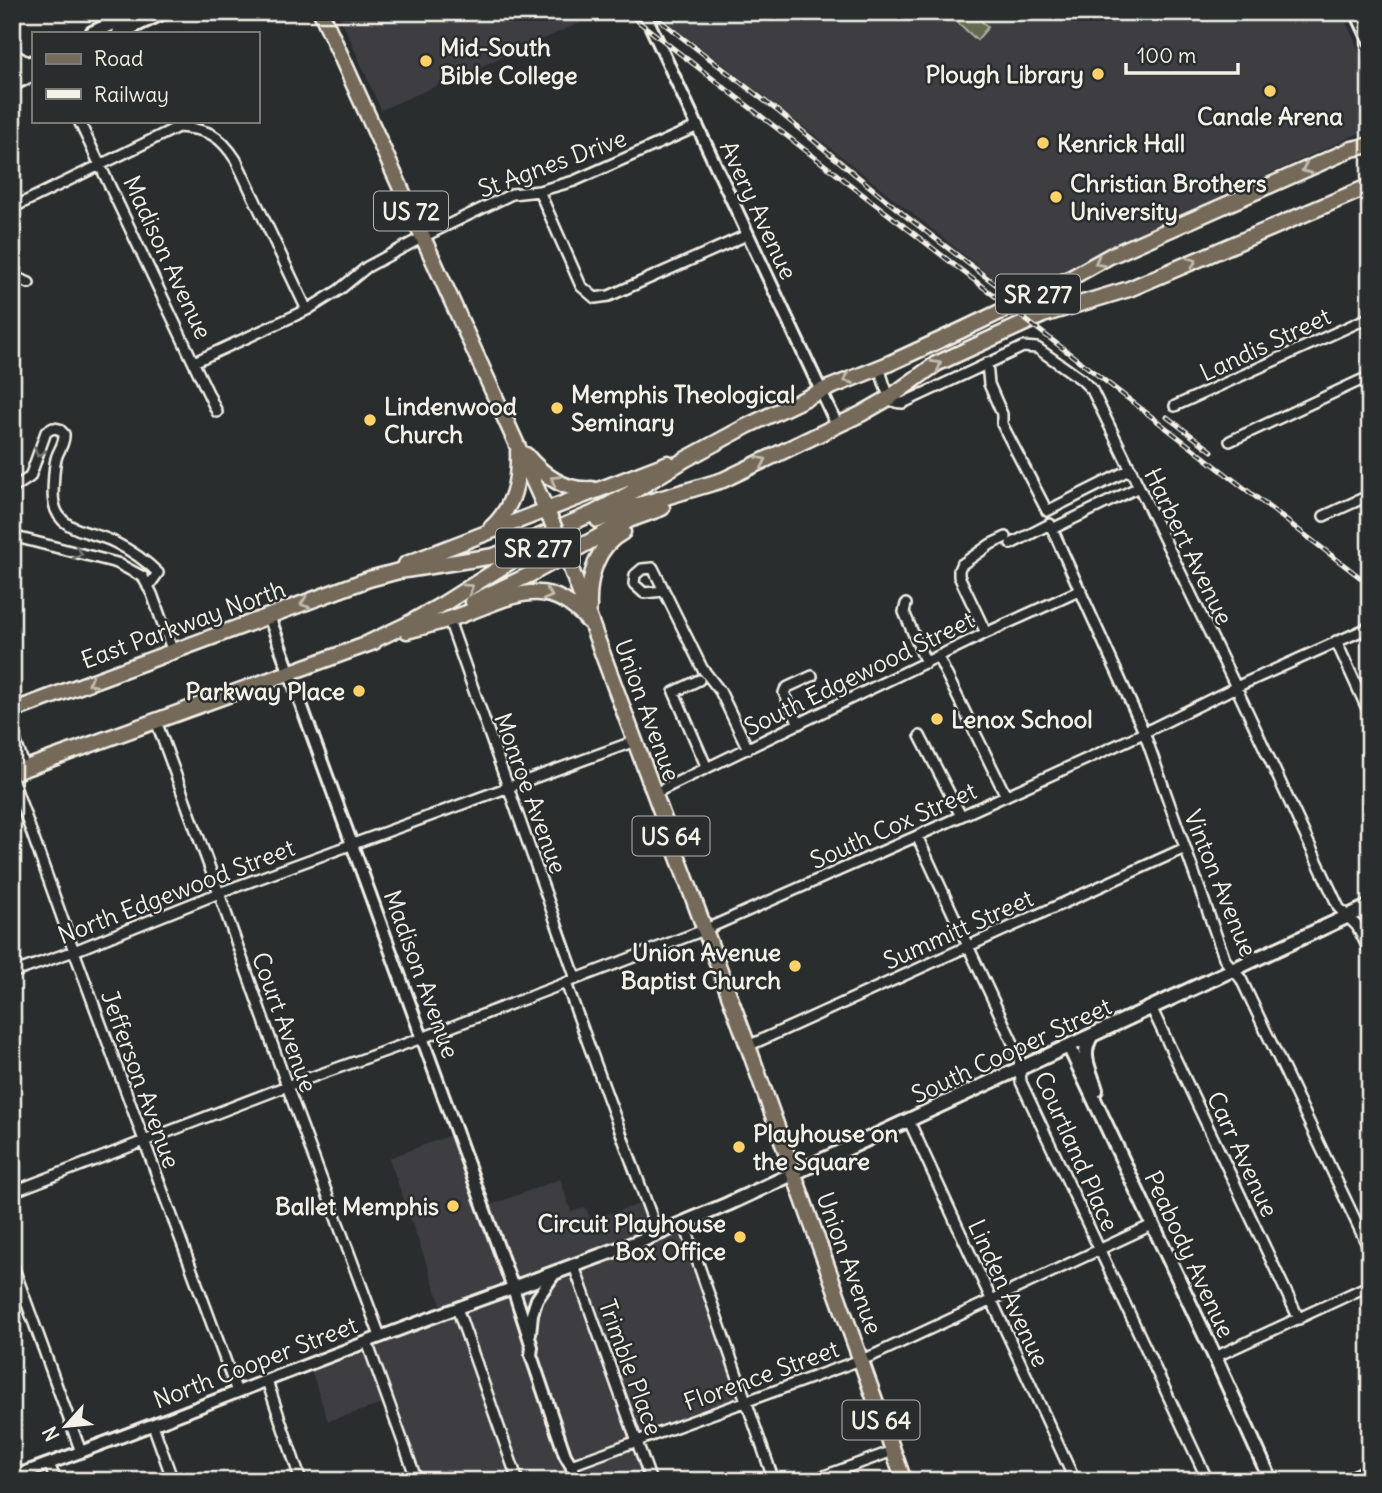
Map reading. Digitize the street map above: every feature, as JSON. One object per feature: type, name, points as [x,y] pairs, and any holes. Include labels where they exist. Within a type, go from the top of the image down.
[{"type":"main road","points":[[94,32],[137,12]]},
{"type":"main road","points":[[121,32],[164,12]]},
{"type":"main road","name":"Union Avenue","points":[[321,12],[564,551],[748,1046],[904,1481]]},
{"type":"main road","points":[[1357,12],[1370,40]]},
{"type":"main road","points":[[12,72],[32,66]]},
{"type":"main road","points":[[12,84],[32,67]]},
{"type":"main road","name":"SR 277","points":[[708,447],[821,391],[1058,285],[1110,256],[1352,149],[1370,145]]},
{"type":"main road","name":"SR 277","points":[[366,644],[434,610],[513,560],[622,510],[723,480],[861,415],[936,364],[1043,315],[1129,289],[1370,186]]},
{"type":"main road","points":[[518,446],[534,466],[567,487],[585,490],[602,488]]},
{"type":"main road","points":[[484,533],[499,520],[509,506],[516,488],[518,446]]},
{"type":"main road","points":[[369,579],[484,533],[548,514],[602,488],[708,447]]},
{"type":"main road","points":[[369,579],[399,571],[494,556],[617,501],[708,447]]},
{"type":"main road","points":[[591,622],[588,594],[595,564],[604,547],[615,536],[674,503],[723,480]]},
{"type":"main road","points":[[404,631],[485,597],[564,551],[629,520],[674,503]]},
{"type":"main road","name":"East Parkway North","points":[[12,711],[369,579]]},
{"type":"main road","name":"US 64","points":[[16,773],[366,644],[449,620],[518,594],[538,592],[555,596],[591,622]]},
{"type":"main road","name":"South Cooper Street","points":[[513,1288],[658,1234],[794,1174],[1370,906]]},
{"type":"main road","points":[[1093,1034],[1084,1052],[1101,1104],[1098,1110]]},
{"type":"main road","name":"Peabody Avenue","points":[[1069,1046],[1271,1481]]},
{"type":"street","name":"Avery Avenue","points":[[644,12],[837,425]]},
{"type":"street","points":[[12,53],[32,65]]},
{"type":"street","name":"Madison Avenue","points":[[80,122],[217,412]]},
{"type":"street","points":[[12,208],[178,127],[210,133],[226,144],[236,160],[307,310]]},
{"type":"street","name":"St Agnes Drive","points":[[194,362],[307,310],[339,290],[367,267],[512,194],[539,191],[574,181],[696,127]]},
{"type":"street","points":[[539,191],[581,286],[595,298],[609,296],[747,235]]},
{"type":"street","points":[[12,276],[29,283]]},
{"type":"street","name":"Landis Street","points":[[1175,406],[1370,317]]},
{"type":"street","name":"Harbert Avenue","points":[[889,398],[893,402],[903,403],[1023,347],[1037,348],[1092,390],[1236,687],[1339,908],[1357,926],[1370,952]]},
{"type":"street","points":[[988,363],[989,384],[1002,414],[1002,424],[1046,511],[1131,469]]},
{"type":"street","points":[[879,367],[889,398]]},
{"type":"street","points":[[1230,440],[1370,376]]},
{"type":"street","points":[[12,489],[30,477],[46,432],[53,428],[59,429],[64,434],[65,441],[56,459],[54,502],[58,513],[70,526],[113,541],[149,564],[158,573],[148,587]]},
{"type":"street","points":[[986,633],[960,576],[961,565],[991,544],[1051,527],[1139,487]]},
{"type":"street","points":[[1324,516],[1370,495]]},
{"type":"street","name":"Vinton Avenue","points":[[1051,527],[1144,732],[1226,960],[1241,979],[1370,1251]]},
{"type":"street","points":[[12,536],[117,563],[143,577],[173,652]]},
{"type":"street","name":"South Edgewood Street","points":[[655,793],[1081,590]]},
{"type":"street","points":[[664,591],[702,668],[720,691],[748,748]]},
{"type":"street","points":[[906,604],[904,612],[926,663]]},
{"type":"street","name":"Madison Avenue","points":[[269,616],[531,1344],[538,1354],[571,1453],[571,1465],[576,1481]]},
{"type":"street","name":"Monroe Avenue","points":[[449,620],[576,979]]},
{"type":"street","name":"South Cox Street","points":[[12,1192],[704,930],[1006,796],[1370,627]]},
{"type":"street","points":[[1336,641],[1370,715]]},
{"type":"street","points":[[939,657],[1006,796]]},
{"type":"street","points":[[799,724],[784,693],[788,687],[812,676]]},
{"type":"street","points":[[699,680],[674,692],[707,768]]},
{"type":"street","name":"Court Avenue","points":[[156,720],[380,1336]]},
{"type":"street","name":"Jefferson Avenue","points":[[12,731],[16,773],[74,951],[237,1392]]},
{"type":"street","points":[[920,736],[961,816]]},
{"type":"street","points":[[353,844],[635,741]]},
{"type":"street","name":"Courtland Place","points":[[917,836],[1019,1056],[1021,1082],[1208,1481]]},
{"type":"street","name":"North Edgewood Street","points":[[12,973],[353,844]]},
{"type":"street","name":"Summitt Street","points":[[748,1046],[1185,848]]},
{"type":"street","points":[[566,983],[658,1234]]},
{"type":"street","name":"Carr Avenue","points":[[1151,1007],[1299,1319]]},
{"type":"street","name":"Linden Avenue","points":[[909,1121],[1075,1481]]},
{"type":"street","points":[[684,1223],[774,1481]]},
{"type":"street","name":"Florence Street","points":[[571,1465],[874,1355],[1152,1225]]},
{"type":"street","points":[[12,1262],[81,1452]]},
{"type":"street","name":"Trimble Place","points":[[574,1266],[651,1481]]},
{"type":"street","points":[[531,1344],[532,1314],[537,1299],[555,1273]]},
{"type":"street","points":[[1215,1357],[1370,1285]]},
{"type":"street","name":"North Cooper Street","points":[[12,1477],[513,1288]]},
{"type":"street","points":[[457,1307],[518,1481]]},
{"type":"street","points":[[367,1342],[417,1481]]},
{"type":"street","points":[[267,1381],[301,1481]]},
{"type":"street","points":[[153,1424],[173,1481]]},
{"type":"street","points":[[810,1481],[893,1451]]},
{"type":"street","points":[[49,1464],[55,1481]]},
{"type":"street","points":[[1342,1481],[1370,1468]]},
{"type":"shaded area","name":"Mid-South Bible College","points":[[338,12],[605,12],[381,110]]},
{"type":"shaded area","name":"Christian Brothers University","points":[[655,12],[1341,12],[1370,73],[1370,128],[1093,255],[1018,298]]},
{"type":"shaded area","points":[[464,1130],[491,1205],[560,1179],[571,1212],[585,1207],[591,1219],[643,1203],[656,1236],[681,1227],[742,1396],[638,1435],[653,1481],[423,1481],[393,1401],[328,1421],[309,1364],[444,1313],[389,1158]]},
{"type":"green space","points":[[961,12],[972,12],[988,27],[977,40],[955,20]]},
{"type":"railway","points":[[626,12],[1370,585]]},
{"type":"railway","points":[[649,12],[779,112],[907,217],[1015,299]]},
{"type":"railway","points":[[1167,417],[1212,451]]},
{"type":"place","name":"Mid-South Bible College","points":[[426,61]]},
{"type":"place","name":"Plough Library","points":[[1098,74]]},
{"type":"place","name":"Canale Arena","points":[[1270,91]]},
{"type":"place","name":"Kenrick Hall","points":[[1043,143]]},
{"type":"place","name":"Christian Brothers University","points":[[1056,197]]},
{"type":"place","name":"Memphis Theological Seminary","points":[[557,408]]},
{"type":"place","name":"Lindenwood Church","points":[[370,420]]},
{"type":"place","name":"Parkway Place","points":[[359,691]]},
{"type":"place","name":"Lenox School","points":[[937,719]]},
{"type":"place","name":"Union Avenue Baptist Church","points":[[795,966]]},
{"type":"place","name":"Playhouse on the Square","points":[[739,1147]]},
{"type":"place","name":"Ballet Memphis","points":[[453,1206]]},
{"type":"place","name":"Circuit Playhouse Box Office","points":[[740,1237]]}]
